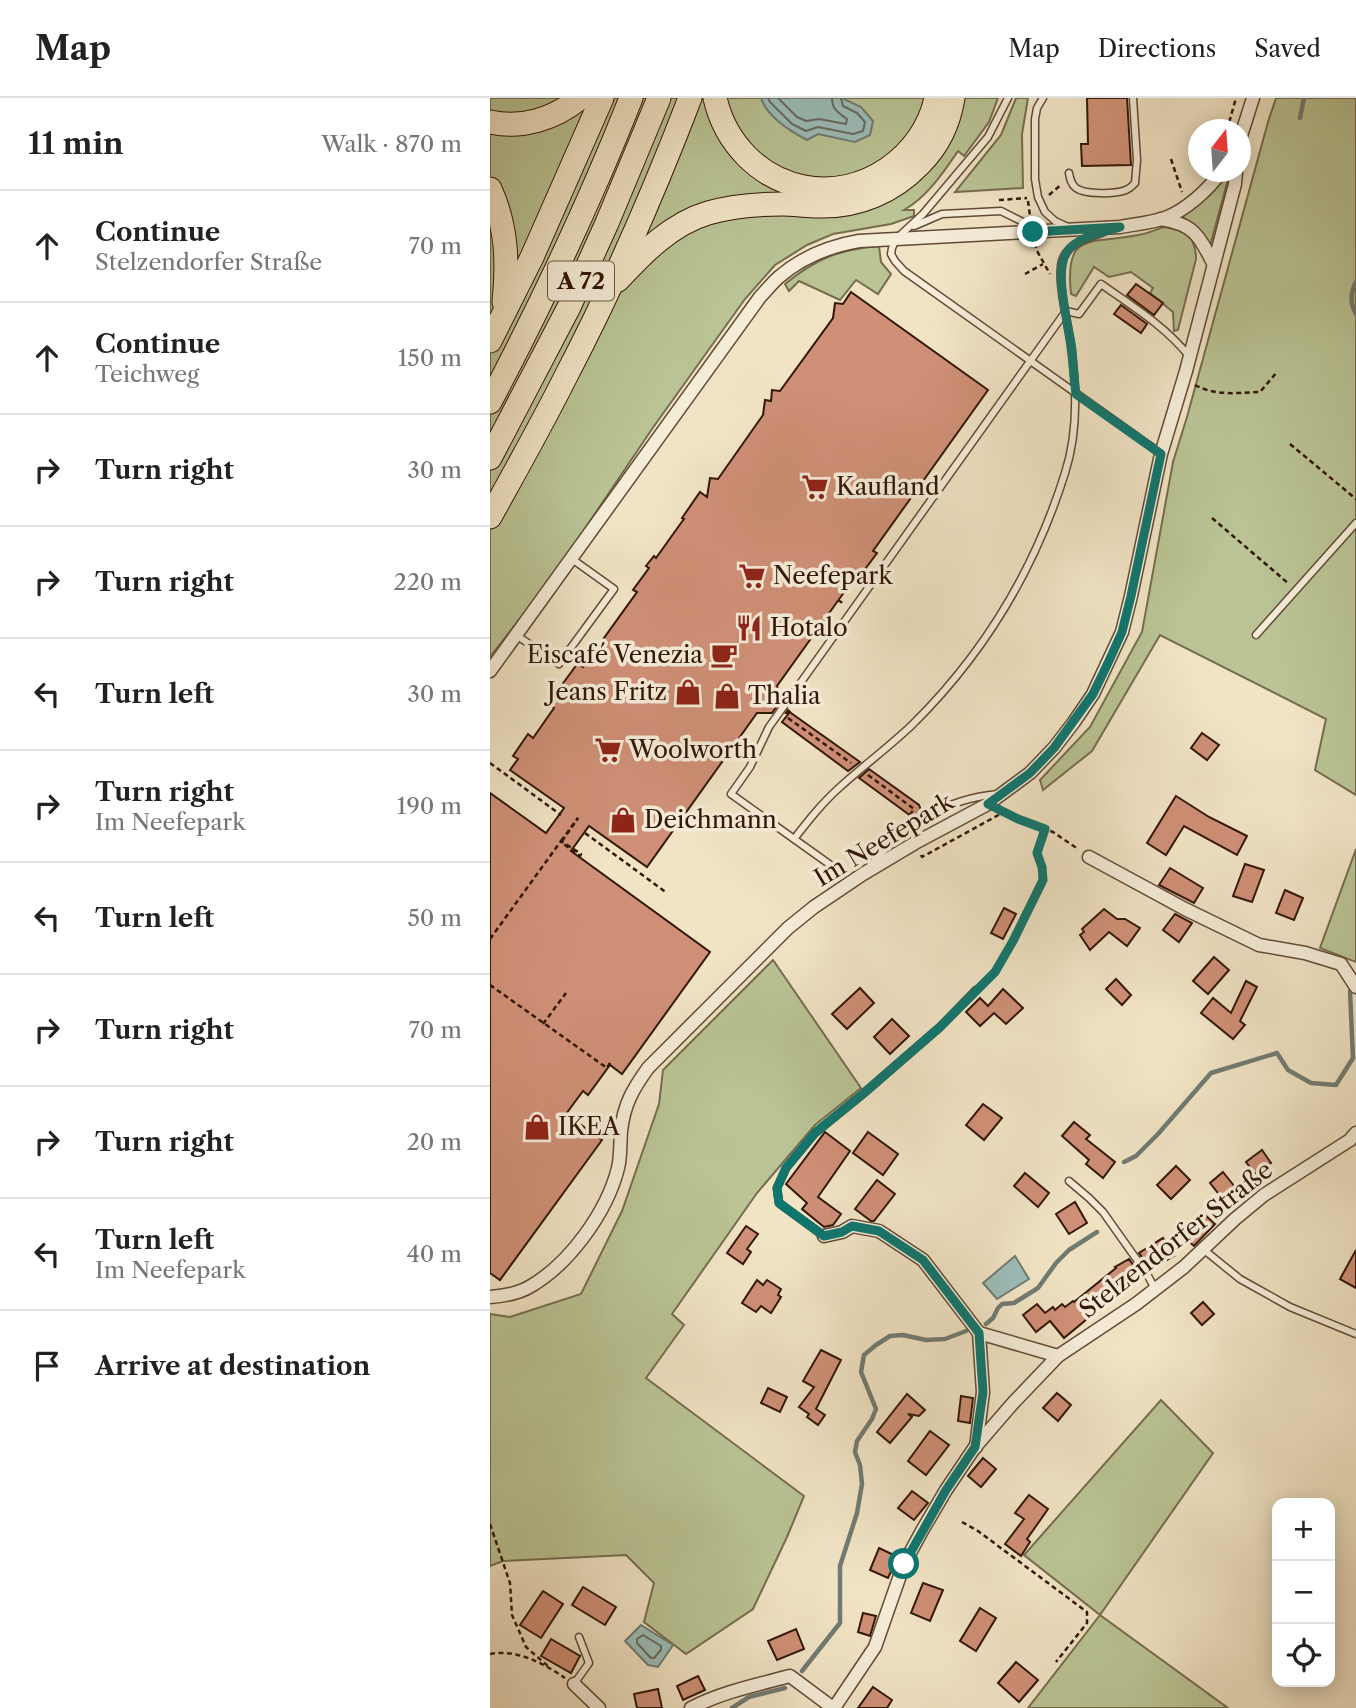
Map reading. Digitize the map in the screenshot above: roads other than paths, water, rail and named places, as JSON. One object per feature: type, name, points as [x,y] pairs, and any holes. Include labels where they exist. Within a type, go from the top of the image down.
[{"type":"highway","points":[[490,122],[524,124],[544,119],[562,111],[580,98]]},
{"type":"highway","points":[[490,341],[602,98]]},
{"type":"highway","name":"A 72","points":[[490,402],[544,297],[612,147],[631,98]]},
{"type":"highway","name":"A 72","points":[[490,458],[569,307],[659,98]]},
{"type":"highway","points":[[490,517],[600,309],[668,156],[690,98]]},
{"type":"highway","points":[[715,98],[724,125],[734,144],[747,159],[783,181],[826,189],[849,187],[867,180],[905,156],[919,140],[936,98]]},
{"type":"highway","points":[[600,309],[618,280],[650,247],[686,222],[727,208],[750,205],[844,205],[882,193],[899,183],[929,155],[946,124],[953,98]]},
{"type":"highway","points":[[490,189],[502,223],[506,247],[502,318]]},
{"type":"street","points":[[1247,119],[1253,98]]},
{"type":"street","points":[[490,671],[760,297],[779,276],[809,257],[839,244],[859,241],[1120,227],[1161,219],[1201,194],[1212,182]]},
{"type":"street","name":"Im Neefepark","points":[[490,1297],[508,1296],[530,1286],[554,1269],[576,1246],[600,1213],[618,1168],[626,1103],[636,1085],[648,1068],[788,928],[863,874],[988,804],[1030,773],[1054,748],[1093,694],[1122,632],[1161,454],[1184,378],[1235,182]]},
{"type":"street","points":[[1161,219],[1190,228],[1206,248],[1213,263]]},
{"type":"street","points":[[1089,858],[1185,909],[1259,944],[1305,953],[1341,964],[1356,987]]},
{"type":"street","name":"Stelzendorfer Straße","points":[[834,1708],[875,1647],[904,1564],[923,1529],[975,1447],[1014,1402],[1058,1356],[1136,1304],[1184,1267],[1264,1195],[1350,1140],[1356,1133]]},
{"type":"street","points":[[824,1236],[842,1232],[852,1226],[879,1231],[923,1260],[979,1333],[983,1392],[975,1447]]},
{"type":"street","points":[[979,1333],[1058,1356]]},
{"type":"street","points":[[691,1708],[707,1699],[790,1676],[834,1708]]},
{"type":"street","points":[[574,1684],[599,1708]]},
{"type":"lane","points":[[1008,98],[988,137],[923,214],[896,239],[891,254],[904,271],[1161,454]]},
{"type":"lane","points":[[1043,98],[1035,119],[1035,179],[1038,197],[1045,212],[1055,221],[1076,229]]},
{"type":"lane","points":[[1069,173],[1073,184],[1083,192],[1125,191],[1135,183],[1137,160],[1133,98]]},
{"type":"lane","points":[[909,228],[942,214],[1001,211],[1042,231]]},
{"type":"lane","points":[[794,839],[814,812],[933,704],[976,652],[1028,566],[1055,503],[1074,433],[1076,394],[1061,281],[1062,261],[1075,244],[1120,227]]},
{"type":"lane","points":[[1066,311],[1079,314],[1101,284],[1165,330],[1189,356]]},
{"type":"lane","points":[[839,872],[732,794],[750,766],[769,727],[1066,311]]},
{"type":"lane","points":[[1256,635],[1356,523]]},
{"type":"lane","points":[[516,635],[559,664],[614,589],[571,559]]},
{"type":"lane","points":[[863,874],[907,828],[919,821],[957,802],[978,796],[1002,794]]},
{"type":"lane","points":[[824,1236],[779,1203],[777,1188],[786,1168],[815,1133],[940,1027],[976,990]]},
{"type":"lane","points":[[1069,1181],[1103,1212],[1155,1289]]},
{"type":"lane","points":[[1203,1249],[1240,1279],[1290,1307],[1356,1334]]},
{"type":"lane","points":[[574,1684],[589,1663],[579,1637]]},
{"type":"water","points":[[761,98],[842,98],[861,107],[873,121],[870,135],[855,142],[818,134],[807,140],[774,117]]},
{"type":"water","points":[[1015,1256],[1029,1279],[997,1299],[983,1283]]},
{"type":"water","points":[[641,1625],[673,1645],[658,1667],[648,1665],[625,1641]]},
{"type":"waterway","points":[[1300,118],[1304,98]]},
{"type":"waterway","points":[[1356,282],[1352,298],[1356,314]]},
{"type":"waterway","points":[[1124,1162],[1136,1156],[1158,1134],[1211,1073],[1277,1053],[1288,1070],[1311,1083],[1336,1085],[1353,1058],[1350,991]]},
{"type":"waterway","points":[[986,1324],[1002,1304],[1014,1303],[1038,1288],[1069,1250],[1097,1232]]},
{"type":"waterway","points":[[802,1671],[840,1623],[840,1566],[857,1513],[862,1484],[860,1465],[855,1452],[857,1441],[876,1409],[861,1372],[864,1355],[890,1336],[945,1339],[966,1331]]},
{"type":"waterway","points":[[732,1708],[749,1697],[785,1688]]},
{"type":"place","name":"Kaufland","points":[[815,487]]},
{"type":"place","name":"Neefepark","points":[[752,576]]},
{"type":"place","name":"Hotalo","points":[[749,628]]},
{"type":"place","name":"Eiscafé Venezia","points":[[724,655]]},
{"type":"place","name":"Jeans Fritz","points":[[688,692]]},
{"type":"place","name":"Thalia","points":[[727,696]]},
{"type":"place","name":"Woolworth","points":[[608,750]]},
{"type":"place","name":"Deichmann","points":[[623,820]]},
{"type":"place","name":"IKEA","points":[[537,1127]]}]
